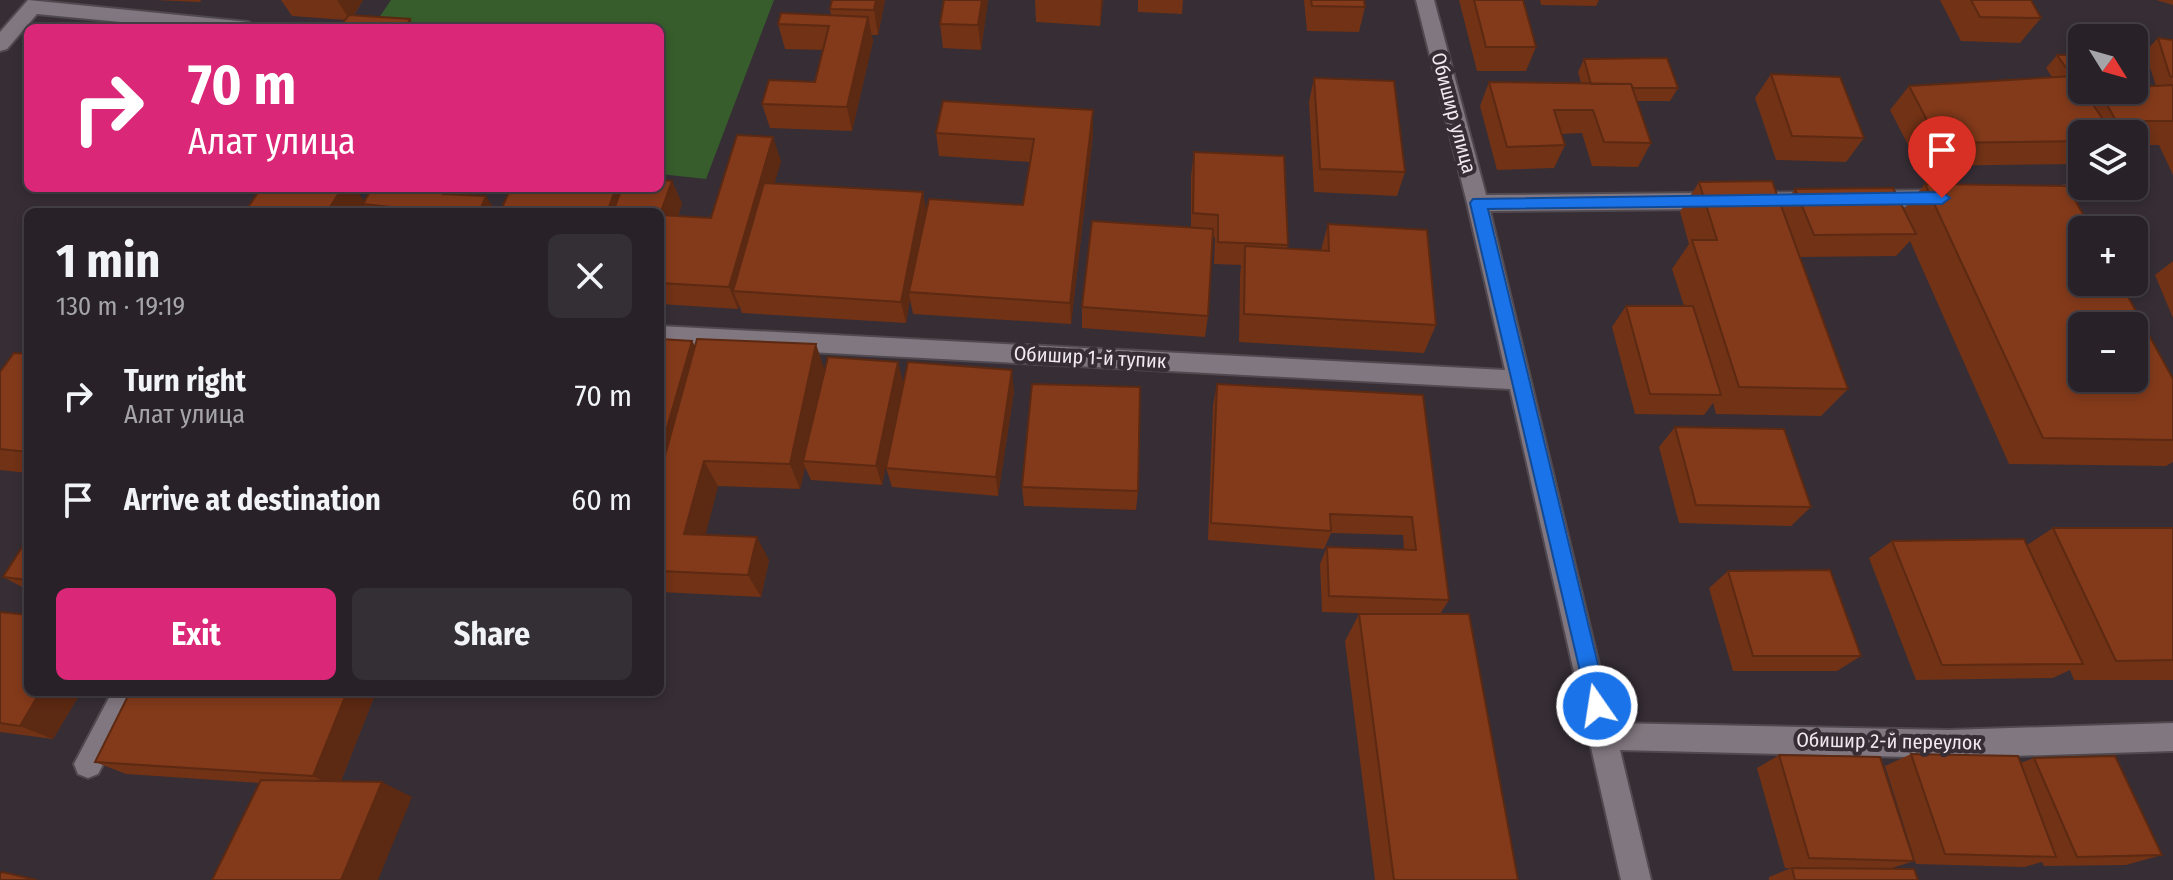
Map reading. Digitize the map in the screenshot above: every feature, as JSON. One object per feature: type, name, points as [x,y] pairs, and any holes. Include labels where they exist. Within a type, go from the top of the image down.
[{"type":"street","name":"Обишир улица","points":[[1425,0],[1478,203],[1636,880]]},
{"type":"street","points":[[0,44],[36,4],[213,24]]},
{"type":"street","points":[[2018,197],[2068,196]]},
{"type":"street","points":[[1478,203],[1970,198]]},
{"type":"street","name":"Обишир 1-й тупик","points":[[664,335],[1520,380]]},
{"type":"street","points":[[88,764],[125,696]]},
{"type":"street","name":"Обишир 2-й переулок","points":[[1604,736],[1948,744],[2173,737]]},
{"type":"green space","points":[[391,0],[774,0],[706,179],[664,174],[664,24],[375,24]]},
{"type":"building","points":[[832,0],[876,0],[874,10],[830,9]]},
{"type":"building","points":[[944,0],[982,0],[978,25],[940,24]]},
{"type":"building","points":[[1311,0],[1364,0],[1365,7],[1312,6]]},
{"type":"building","points":[[1474,0],[1523,0],[1536,47],[1486,47]]},
{"type":"building","points":[[1971,0],[2031,0],[2041,18],[1980,17]]},
{"type":"building","points":[[781,13],[868,17],[847,107],[762,104],[769,80],[815,82],[829,26],[778,24]]},
{"type":"building","points":[[349,15],[410,19],[407,24],[342,24]]},
{"type":"building","points":[[2158,38],[2173,40],[2173,77],[2170,76]]},
{"type":"building","points":[[2057,55],[2068,55],[2068,70]]},
{"type":"building","points":[[1667,58],[1678,88],[1591,84],[1584,59]]},
{"type":"building","points":[[1771,74],[1840,77],[1864,138],[1792,136]]},
{"type":"building","points":[[2068,76],[2068,104],[2093,104],[2103,120],[2068,120],[2068,141],[1939,143],[1909,86]]},
{"type":"building","points":[[1314,78],[1394,81],[1405,172],[1320,169]]},
{"type":"building","points":[[1489,82],[1631,84],[1651,143],[1604,142],[1593,110],[1554,110],[1565,145],[1507,147]]},
{"type":"building","points":[[2173,85],[2173,121],[2115,120],[2107,104],[2148,104],[2148,86]]},
{"type":"building","points":[[943,101],[1093,110],[1070,303],[909,292],[929,199],[1023,205],[1034,139],[936,133]]},
{"type":"building","points":[[737,135],[773,137],[729,287],[664,283],[664,215],[711,218]]},
{"type":"building","points":[[1194,152],[1284,156],[1288,245],[1218,242],[1218,215],[1193,213]]},
{"type":"building","points":[[664,180],[672,181],[662,208],[614,208],[620,192],[664,192]]},
{"type":"building","points":[[1772,181],[1848,389],[1739,387],[1692,240],[1717,240],[1699,182]]},
{"type":"building","points":[[764,183],[923,192],[901,302],[733,291]]},
{"type":"building","points":[[1925,184],[2067,186],[2068,200],[2075,200],[2084,216],[2068,216],[2068,296],[2128,296],[2136,312],[2068,312],[2068,392],[2148,392],[2148,333],[2173,379],[2173,440],[2043,438]]},
{"type":"building","points":[[1893,188],[1916,234],[1814,235],[1795,189]]},
{"type":"building","points":[[258,192],[340,192],[330,208],[248,208]]},
{"type":"building","points":[[370,192],[444,192],[486,196],[481,208],[391,208],[363,204]]},
{"type":"building","points":[[509,192],[614,192],[608,208],[502,208]]},
{"type":"building","points":[[1092,221],[1213,229],[1208,316],[1082,307]]},
{"type":"building","points":[[1328,224],[1427,230],[1436,325],[1244,314],[1245,246],[1329,251]]},
{"type":"building","points":[[1626,306],[1693,306],[1721,395],[1650,394]]},
{"type":"building","points":[[664,339],[692,341],[664,438]]},
{"type":"building","points":[[697,339],[816,344],[790,464],[704,461],[684,534],[757,537],[748,575],[664,571],[664,459]]},
{"type":"building","points":[[14,353],[24,354],[24,452],[0,449],[0,372]]},
{"type":"building","points":[[828,357],[898,362],[876,466],[803,461]]},
{"type":"building","points":[[908,362],[1012,370],[996,477],[886,468]]},
{"type":"building","points":[[1032,384],[1140,387],[1138,491],[1022,487]]},
{"type":"building","points":[[1217,384],[1423,395],[1449,600],[1329,596],[1327,547],[1416,550],[1412,517],[1330,514],[1331,531],[1211,523]]},
{"type":"building","points":[[1675,427],[1784,429],[1811,507],[1696,505]]},
{"type":"building","points":[[2053,528],[2173,528],[2173,660],[2116,661]]},
{"type":"building","points":[[2024,539],[2083,664],[1942,665],[1892,541]]},
{"type":"building","points":[[24,544],[24,580],[3,577]]},
{"type":"building","points":[[1830,570],[1861,656],[1753,656],[1728,571]]},
{"type":"building","points":[[0,612],[24,615],[24,696],[38,696],[20,726],[0,723]]},
{"type":"building","points":[[1359,614],[1469,614],[1518,880],[1394,880]]},
{"type":"building","points":[[128,696],[345,696],[313,776],[95,762]]},
{"type":"building","points":[[1911,754],[2018,756],[2056,857],[1945,854]]},
{"type":"building","points":[[1779,755],[1880,757],[1914,861],[1809,858]]},
{"type":"building","points":[[2115,756],[2162,855],[2077,857],[2034,758]]},
{"type":"building","points":[[261,780],[382,782],[341,880],[212,880]]},
{"type":"building","points":[[1792,868],[1914,869],[1918,880],[1795,880]]},
{"type":"building","points":[[2,872],[37,880],[0,880]]},
{"type":"route","points":[[1597,706],[1478,203],[1942,198]]}]
